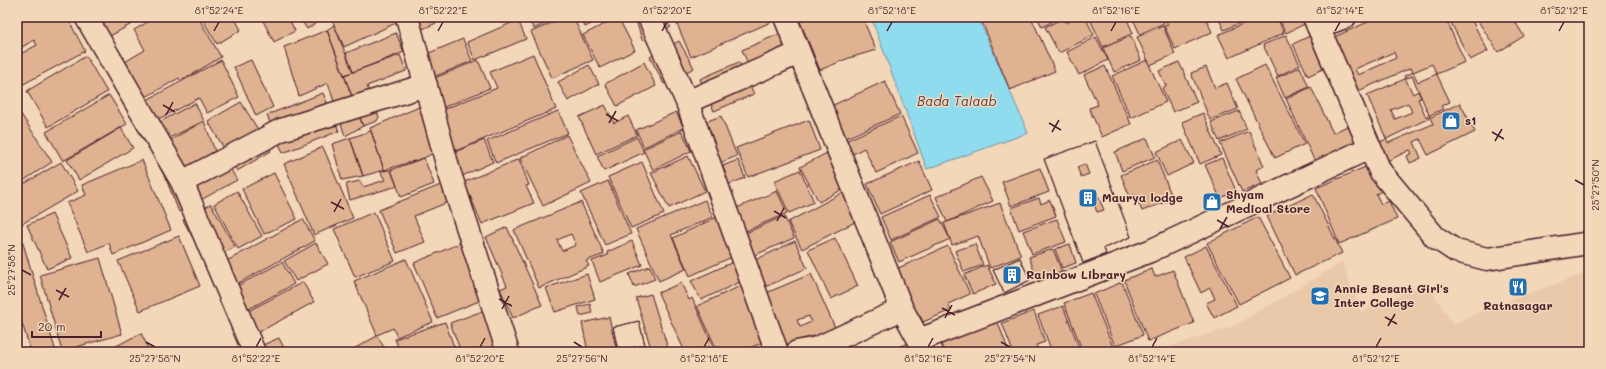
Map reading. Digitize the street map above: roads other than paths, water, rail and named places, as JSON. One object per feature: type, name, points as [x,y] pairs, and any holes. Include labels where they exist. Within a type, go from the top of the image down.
[{"type":"street","points":[[86,17],[182,182],[254,352]]},
{"type":"street","points":[[407,17],[449,171],[508,352]]},
{"type":"street","points":[[649,17],[687,102],[777,352]]},
{"type":"street","points":[[785,17],[902,309],[918,340],[1150,250],[1369,148]]},
{"type":"street","points":[[1345,17],[1316,22],[1380,171],[1435,236],[1456,251],[1487,259],[1589,243]]},
{"type":"street","points":[[687,102],[799,54]]},
{"type":"street","points":[[182,182],[281,130],[426,85]]},
{"type":"street","points":[[797,352],[818,348],[902,309]]},
{"type":"water","name":"Bada Talaab","points":[[871,17],[978,17],[1028,133],[927,169]]},
{"type":"place","name":"s1","points":[[1451,121]]},
{"type":"place","name":"Maurya lodge","points":[[1088,198]]},
{"type":"place","name":"Shyam Medical Store","points":[[1212,202]]},
{"type":"place","name":"Rainbow Library","points":[[1012,275]]},
{"type":"place","name":"Ratnasagar","points":[[1518,287]]},
{"type":"place","name":"Annie Besant Girl's Inter College","points":[[1320,296]]}]
